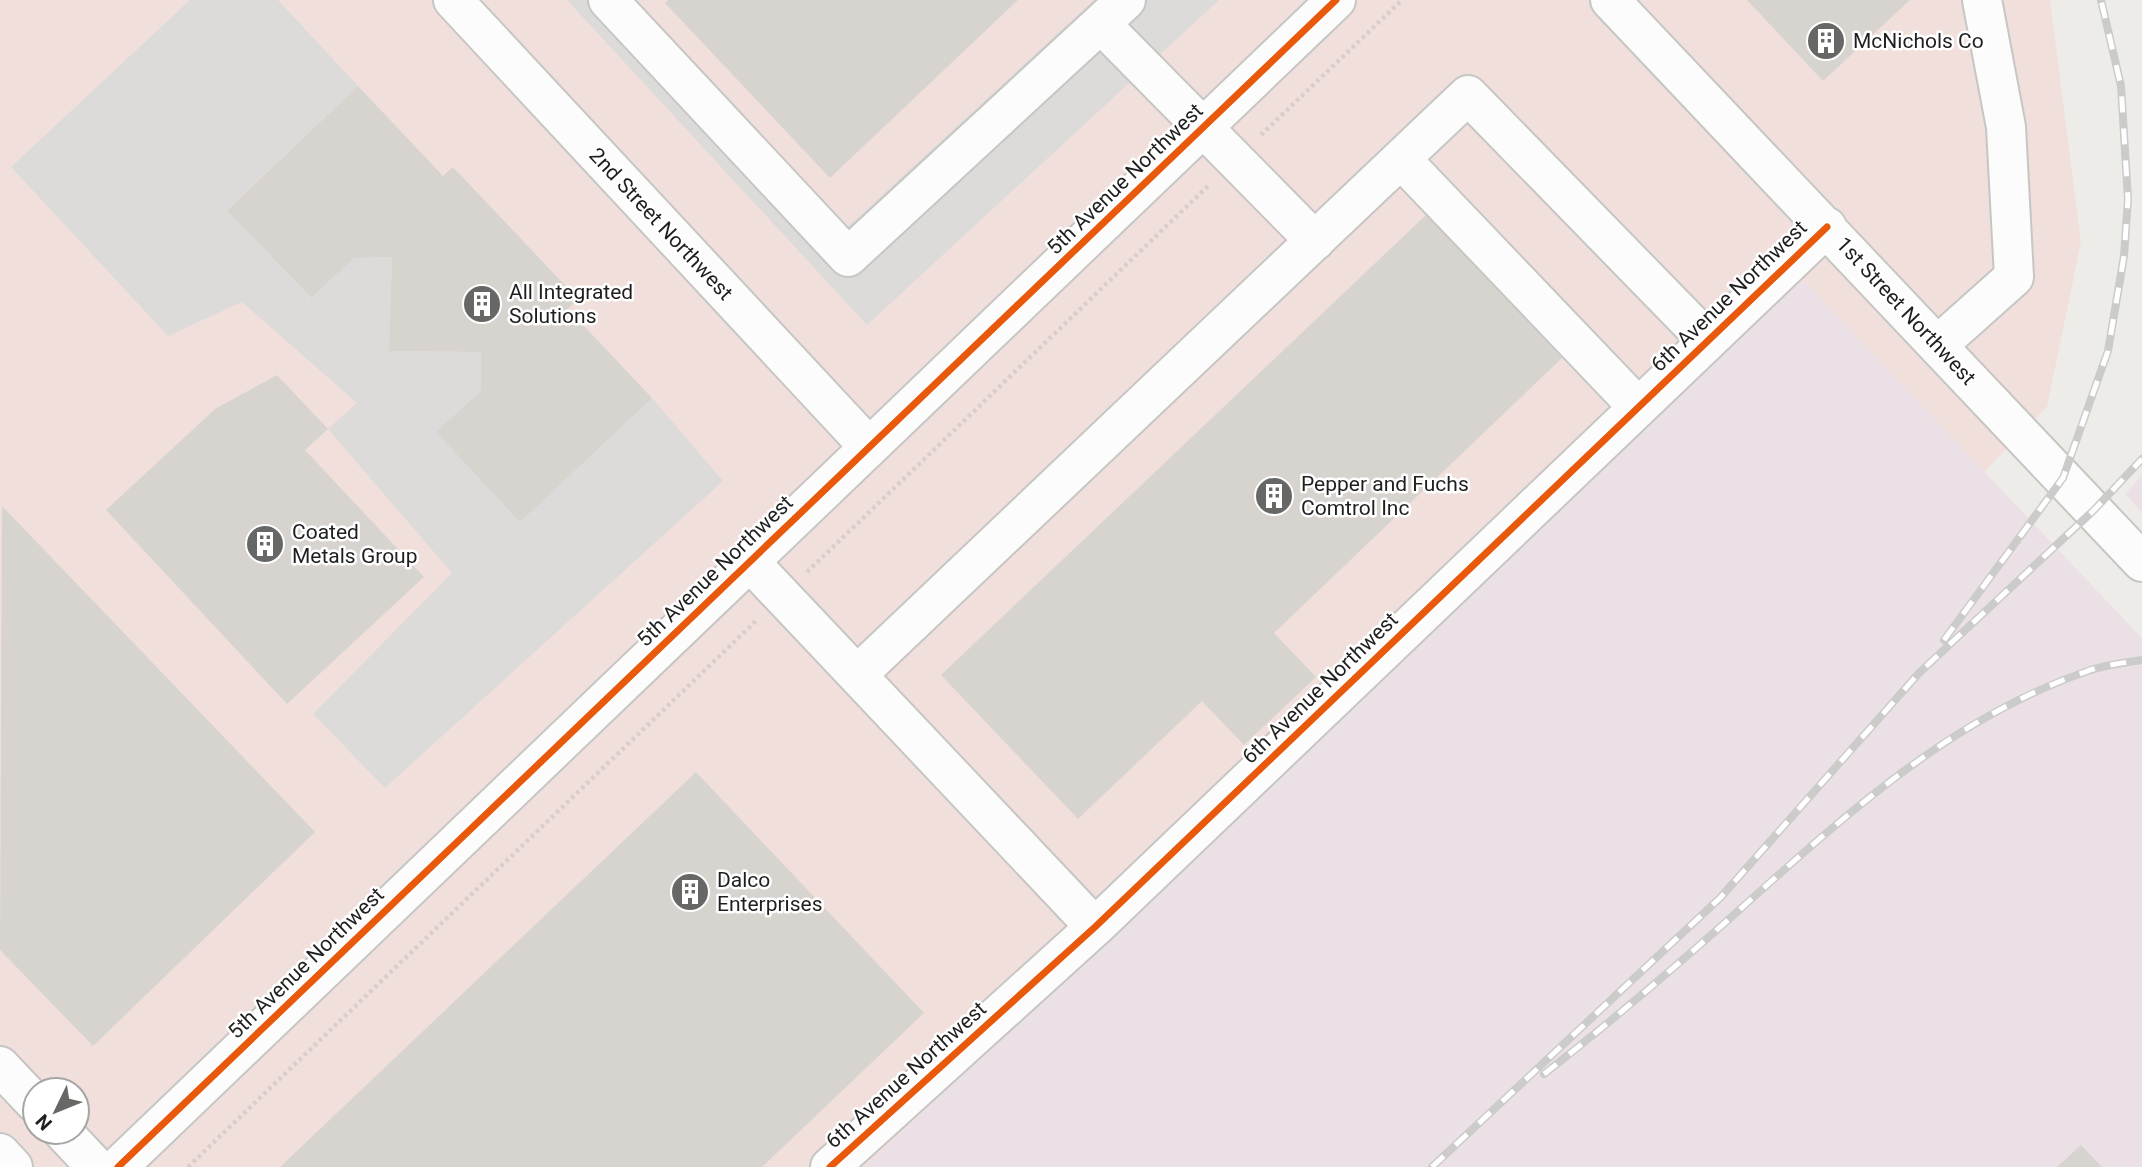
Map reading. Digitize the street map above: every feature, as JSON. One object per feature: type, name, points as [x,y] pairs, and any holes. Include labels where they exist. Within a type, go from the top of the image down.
[{"type":"street","name":"2nd Street Northwest","points":[[453,0],[869,447]]},
{"type":"street","points":[[608,0],[848,257],[1114,12],[1205,127],[1315,241]]},
{"type":"street","name":"5th Avenue Northwest","points":[[118,1167],[1336,0]]},
{"type":"street","name":"1st Street Northwest","points":[[1610,0],[1939,344],[2142,562]]},
{"type":"street","points":[[1939,344],[2014,277],[2006,127],[1983,0]]},
{"type":"street","points":[[857,675],[1468,95],[1708,341]]},
{"type":"street","points":[[1401,159],[1638,407]]},
{"type":"street","name":"6th Avenue Northwest","points":[[830,1167],[1095,927],[1827,226]]},
{"type":"street","points":[[750,562],[1095,927]]},
{"type":"street","points":[[0,1066],[21,1088]]},
{"type":"street","points":[[76,1146],[96,1167]]},
{"type":"street","points":[[0,1153],[13,1167]]},
{"type":"shaded area","points":[[0,0],[2050,0],[2081,242],[2047,407],[1984,472],[1796,273],[866,1167],[0,1167]]},
{"type":"shaded area","points":[[190,0],[278,0],[358,86],[227,209],[310,298],[354,258],[392,257],[389,351],[481,352],[481,391],[652,398],[723,481],[385,788],[313,714],[452,573],[328,429],[357,403],[242,302],[168,336],[11,167]]},
{"type":"shaded area","points":[[567,0],[624,0],[840,234],[1094,0],[1219,0],[867,325]]},
{"type":"shaded area","points":[[1796,273],[2142,638],[2142,1167],[866,1167]]},
{"type":"shaded area","points":[[2142,475],[2142,513],[2125,494]]},
{"type":"building","points":[[668,0],[1018,0],[830,178],[665,3]]},
{"type":"building","name":"McNichols Co","points":[[1747,0],[1910,0],[1823,81]]},
{"type":"building","name":"All Integrated Solutions","points":[[358,86],[443,176],[453,167],[578,299],[568,309],[652,398],[520,522],[436,432],[481,391],[481,352],[389,351],[392,257],[354,258],[311,298],[227,210]]},
{"type":"building","name":"Pepper and Fuchs Comtrol Inc","points":[[1426,215],[1562,358],[1274,633],[1316,677],[1244,745],[1202,701],[1078,819],[941,675]]},
{"type":"building","name":"Coated Metals Group","points":[[277,375],[328,429],[305,450],[424,577],[287,704],[106,510],[215,409]]},
{"type":"building","points":[[2,506],[315,832],[93,1046],[0,950]]},
{"type":"building","name":"Dalco Enterprises","points":[[696,772],[924,1013],[762,1167],[280,1167]]},
{"type":"building","points":[[2081,1145],[2102,1167],[2057,1167]]},
{"type":"railway","points":[[1944,640],[2063,478],[2108,351],[2124,256],[2128,199],[2121,86],[2101,0]]},
{"type":"railway","points":[[1432,1167],[1720,898],[1919,673],[2093,511],[2142,459]]},
{"type":"railway","points":[[1544,1074],[1659,980],[1809,848],[1894,778],[1985,718],[2034,693],[2092,670],[2142,660]]},
{"type":"cycle path","points":[[118,1167],[1336,0]]},
{"type":"cycle path","points":[[830,1167],[1095,927],[1827,227]]},
{"type":"place","name":"McNichols Co","points":[[1826,41]]},
{"type":"place","name":"All Integrated Solutions","points":[[482,304]]},
{"type":"place","name":"Pepper and Fuchs Comtrol Inc","points":[[1274,496]]},
{"type":"place","name":"Coated Metals Group","points":[[265,544]]},
{"type":"place","name":"Dalco Enterprises","points":[[690,892]]}]
